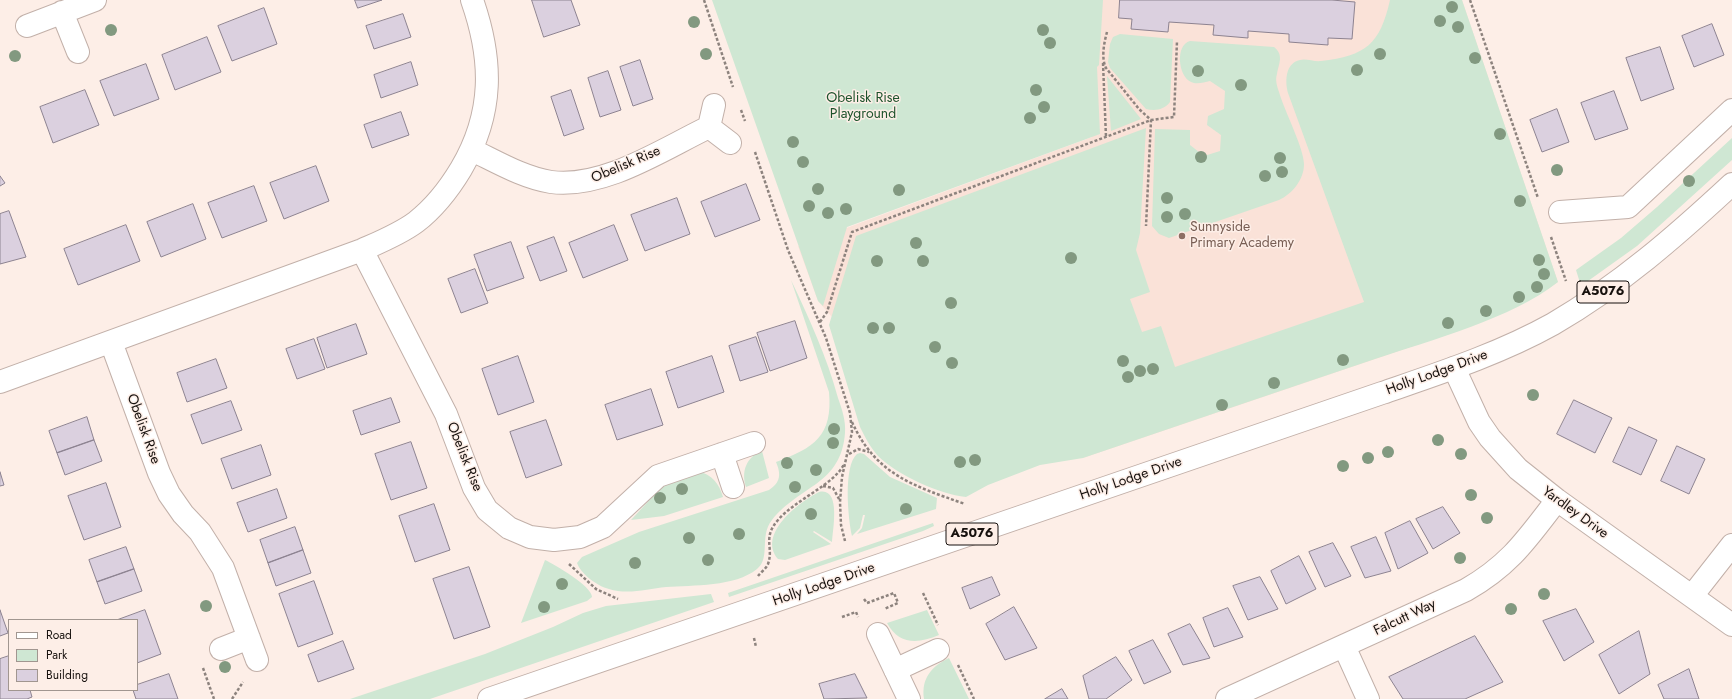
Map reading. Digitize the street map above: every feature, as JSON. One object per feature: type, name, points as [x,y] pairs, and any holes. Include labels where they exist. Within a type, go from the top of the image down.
[{"type":"street","points":[[28,26],[95,0]]},
{"type":"street","points":[[0,382],[362,250],[392,236],[416,222],[452,184],[472,150],[481,126],[486,102],[488,67],[483,36],[472,0]]},
{"type":"street","points":[[62,12],[78,52]]},
{"type":"street","points":[[714,105],[710,127],[730,143]]},
{"type":"street","points":[[1550,208],[1628,207],[1732,110]]},
{"type":"street","name":"Obelisk Rise","points":[[472,150],[536,178],[568,183],[585,182],[624,169],[710,127]]},
{"type":"street","name":"Holly Lodge Drive","points":[[489,699],[1454,368],[1521,340],[1552,324],[1602,293],[1630,274],[1664,246],[1732,184]]},
{"type":"street","name":"Obelisk Rise","points":[[362,250],[446,414],[474,488],[488,510],[509,528],[530,537],[554,540],[580,537],[603,527],[658,476],[754,443]]},
{"type":"street","name":"Obelisk Rise","points":[[111,342],[159,473],[176,504],[200,532],[223,568],[257,660]]},
{"type":"street","name":"Yardley Drive","points":[[1454,368],[1471,407],[1490,438],[1518,469],[1557,500],[1732,625]]},
{"type":"street","points":[[722,454],[733,487]]},
{"type":"street","name":"Falcutt Way","points":[[1227,699],[1344,646],[1482,580],[1513,556],[1557,500]]},
{"type":"street","points":[[1692,596],[1732,544]]},
{"type":"street","points":[[878,634],[909,699]]},
{"type":"street","points":[[221,649],[249,638]]},
{"type":"street","points":[[1344,646],[1368,699]]},
{"type":"street","points":[[895,670],[938,650]]},
{"type":"path","points":[[704,0],[735,93]]},
{"type":"path","points":[[1470,0],[1550,208]]},
{"type":"path","points":[[1106,137],[1103,63],[1107,32]]},
{"type":"path","points":[[820,322],[827,312],[852,232],[1151,120],[1174,118],[1177,41]]},
{"type":"path","points":[[1103,63],[1108,72],[1134,103],[1151,120],[1146,226]]},
{"type":"path","points":[[740,108],[745,122]]},
{"type":"path","points":[[752,144],[788,250],[820,322],[851,420],[869,452],[881,464],[902,479],[965,504]]},
{"type":"path","points":[[1550,233],[1566,281]]},
{"type":"path","points":[[845,541],[841,524],[840,502],[842,477],[852,432],[851,420]]},
{"type":"path","points":[[758,576],[768,564],[769,536],[773,527],[784,512],[837,474],[850,453],[858,448],[869,452]]},
{"type":"path","points":[[819,487],[825,486],[832,488],[840,502]]},
{"type":"path","points":[[554,540],[571,568],[596,589],[618,599]]},
{"type":"path","points":[[865,598],[867,603],[894,593],[898,603]]},
{"type":"path","points":[[753,638],[756,647]]},
{"type":"shaded area","name":"Sunnyside Primary Academy","points":[[1045,0],[1462,0],[1558,282],[1539,295],[1458,331],[1083,458],[832,317],[818,301],[798,246],[1092,137]]},
{"type":"green space","name":"Obelisk Rise Playground","points":[[712,0],[1103,0],[1099,65],[1097,67],[1100,134],[847,227],[823,306],[818,301]]},
{"type":"green space","name":"Sunnyside Primary Academy","points":[[1390,0],[1462,0],[1558,282],[1539,295],[1517,307],[1470,327],[1083,458],[1040,465],[988,485],[966,497],[931,488],[907,477],[878,456],[870,446],[860,427],[829,325],[856,236],[1146,128],[1140,233],[1136,250],[1150,292],[1130,299],[1142,332],[1161,326],[1175,367],[1364,302],[1286,84],[1289,69],[1295,62],[1302,60],[1318,61],[1336,59],[1349,56],[1369,45],[1376,37],[1381,27]]},
{"type":"green space","points":[[1120,34],[1173,39],[1170,102],[1165,107],[1156,110],[1146,109],[1110,68],[1108,62],[1110,44],[1113,37]]},
{"type":"green space","points":[[1190,41],[1274,47],[1277,50],[1280,59],[1276,81],[1301,149],[1304,164],[1300,181],[1293,190],[1279,200],[1169,238],[1159,234],[1152,226],[1155,129],[1190,130],[1190,145],[1204,156],[1220,151],[1221,135],[1207,125],[1208,116],[1224,109],[1225,91],[1210,81],[1200,83],[1191,82],[1183,74],[1180,54],[1185,44]]},
{"type":"green space","points":[[1107,76],[1141,119],[1111,131]]},
{"type":"green space","points":[[1732,138],[1732,160],[1637,246],[1581,286],[1576,270],[1621,238]]},
{"type":"green space","points":[[791,280],[823,353],[834,383],[843,415],[845,433],[842,450],[836,464],[818,483],[783,508],[772,520],[766,533],[764,553],[761,564],[757,569],[748,575],[726,582],[713,584],[666,587],[630,592],[609,589],[595,582],[579,567],[577,563],[582,557],[639,532],[769,490],[776,484],[779,478],[779,470],[776,462],[811,445],[824,430],[828,420],[829,392]]},
{"type":"green space","points":[[762,451],[769,478],[746,487],[744,476],[746,466],[752,457]]},
{"type":"green space","points":[[857,454],[864,454],[890,477],[937,498],[936,509],[857,534],[862,528],[865,515],[863,515],[860,528],[852,536],[848,506],[848,481],[853,460]]},
{"type":"green space","points":[[698,471],[714,480],[723,497],[664,516],[631,520],[666,482]]},
{"type":"green space","points":[[819,492],[826,492],[833,502],[834,519],[832,542],[814,531],[813,532],[831,544],[785,560],[778,559],[773,549],[773,539],[776,529],[801,503]]},
{"type":"green space","points":[[933,523],[934,526],[923,531],[729,597],[728,593]]},
{"type":"green space","points":[[545,560],[580,582],[590,592],[592,597],[587,601],[521,623]]},
{"type":"green space","points":[[711,594],[714,602],[430,699],[350,699],[485,654],[553,627],[583,613],[606,606]]},
{"type":"green space","points":[[927,610],[939,635],[931,638],[916,641],[903,639],[892,630],[887,623]]},
{"type":"green space","points":[[949,658],[969,699],[924,699],[924,685],[929,674],[943,661]]},
{"type":"building","points":[[355,0],[382,0],[358,8]]},
{"type":"building","points":[[532,0],[571,0],[580,25],[544,37]]},
{"type":"building","points":[[1120,0],[1332,0],[1355,2],[1352,39],[1328,38],[1328,45],[1289,42],[1289,34],[1248,31],[1248,38],[1213,35],[1214,25],[1169,22],[1168,32],[1131,29],[1132,19],[1119,18]]},
{"type":"building","points":[[264,8],[277,44],[232,61],[218,26]]},
{"type":"building","points":[[403,14],[411,37],[374,49],[366,26]]},
{"type":"building","points":[[1712,24],[1724,55],[1694,67],[1682,36]]},
{"type":"building","points":[[207,37],[221,72],[175,90],[162,55]]},
{"type":"building","points":[[1660,47],[1674,89],[1641,101],[1626,58]]},
{"type":"building","points":[[640,60],[653,99],[633,106],[620,67]]},
{"type":"building","points":[[411,62],[418,85],[381,98],[374,75]]},
{"type":"building","points":[[146,64],[159,99],[114,116],[100,81]]},
{"type":"building","points":[[608,71],[621,110],[600,117],[588,78]]},
{"type":"building","points":[[85,90],[99,125],[53,143],[40,107]]},
{"type":"building","points":[[571,90],[584,129],[564,136],[551,97]]},
{"type":"building","points":[[1614,91],[1628,129],[1595,140],[1581,103]]},
{"type":"building","points":[[1557,109],[1569,142],[1542,152],[1530,120]]},
{"type":"building","points":[[401,112],[409,135],[372,148],[364,125]]},
{"type":"building","points":[[316,166],[329,201],[284,219],[270,183]]},
{"type":"building","points":[[0,176],[5,183],[0,186]]},
{"type":"building","points":[[746,184],[760,220],[715,237],[701,202]]},
{"type":"building","points":[[254,186],[267,221],[222,238],[208,203]]},
{"type":"building","points":[[677,198],[690,234],[645,251],[631,215]]},
{"type":"building","points":[[193,204],[206,239],[161,257],[147,222]]},
{"type":"building","points":[[9,211],[26,257],[0,264],[0,214]]},
{"type":"building","points":[[126,225],[140,261],[78,285],[64,249]]},
{"type":"building","points":[[614,225],[628,260],[583,278],[569,243]]},
{"type":"building","points":[[554,237],[567,271],[540,281],[527,247]]},
{"type":"building","points":[[511,242],[524,278],[487,291],[474,255]]},
{"type":"building","points":[[475,269],[488,303],[461,313],[448,279]]},
{"type":"building","points":[[795,321],[807,358],[770,371],[757,333]]},
{"type":"building","points":[[356,324],[367,354],[327,368],[317,338]]},
{"type":"building","points":[[756,337],[768,372],[740,381],[729,346]]},
{"type":"building","points":[[314,339],[325,369],[297,379],[286,349]]},
{"type":"building","points":[[518,356],[534,402],[498,415],[482,369]]},
{"type":"building","points":[[712,356],[724,392],[678,408],[666,372]]},
{"type":"building","points":[[216,359],[227,388],[187,402],[177,373]]},
{"type":"building","points":[[651,389],[663,425],[617,440],[605,405]]},
{"type":"building","points":[[391,398],[400,422],[361,435],[353,411]]},
{"type":"building","points":[[1574,400],[1612,418],[1595,453],[1557,434]]},
{"type":"building","points":[[231,401],[242,430],[202,444],[191,415]]},
{"type":"building","points":[[87,417],[94,440],[57,453],[49,431]]},
{"type":"building","points":[[546,420],[562,465],[526,478],[510,432]]},
{"type":"building","points":[[1629,427],[1657,440],[1641,475],[1613,462]]},
{"type":"building","points":[[94,440],[102,461],[65,475],[57,453]]},
{"type":"building","points":[[411,442],[427,488],[391,500],[375,454]]},
{"type":"building","points":[[261,445],[271,475],[232,489],[221,459]]},
{"type":"building","points":[[1677,446],[1705,459],[1689,494],[1661,481]]},
{"type":"building","points":[[0,472],[4,485],[0,486]]},
{"type":"building","points":[[106,483],[121,527],[84,540],[68,496]]},
{"type":"building","points":[[277,489],[287,518],[248,532],[237,503]]},
{"type":"building","points":[[434,504],[450,550],[415,562],[399,516]]},
{"type":"building","points":[[1443,507],[1460,533],[1433,549],[1416,519]]},
{"type":"building","points":[[1410,521],[1428,553],[1398,569],[1385,533]]},
{"type":"building","points":[[295,527],[303,550],[268,563],[260,540]]},
{"type":"building","points":[[1376,537],[1391,571],[1365,578],[1351,547]]},
{"type":"building","points":[[1333,543],[1351,576],[1325,587],[1309,552]]},
{"type":"building","points":[[126,547],[134,569],[97,582],[89,560]]},
{"type":"building","points":[[303,550],[311,573],[276,586],[268,563]]},
{"type":"building","points":[[1299,556],[1316,589],[1286,604],[1271,571]]},
{"type":"building","points":[[469,567],[490,627],[454,639],[433,579]]},
{"type":"building","points":[[134,569],[142,591],[105,604],[97,582]]},
{"type":"building","points":[[992,577],[1000,595],[970,609],[962,588]]},
{"type":"building","points":[[1260,577],[1278,609],[1248,620],[1233,586]]},
{"type":"building","points":[[314,581],[333,634],[298,647],[279,594]]},
{"type":"building","points":[[1014,607],[1037,648],[1005,660],[986,624]]},
{"type":"building","points":[[1228,608],[1243,637],[1214,647],[1203,618]]},
{"type":"building","points":[[1576,609],[1594,642],[1564,661],[1543,621]]},
{"type":"building","points":[[0,610],[8,633],[0,636]]},
{"type":"building","points":[[145,610],[161,654],[138,663],[138,619],[120,619]]},
{"type":"building","points":[[1190,624],[1210,658],[1183,665],[1168,634]]},
{"type":"building","points":[[1639,631],[1650,674],[1619,694],[1599,655]]},
{"type":"building","points":[[1475,636],[1503,682],[1465,699],[1403,699],[1389,677]]},
{"type":"building","points":[[1153,640],[1171,672],[1144,684],[1129,651]]},
{"type":"building","points":[[343,641],[354,669],[318,682],[308,655]]},
{"type":"building","points":[[8,656],[8,691],[30,691],[32,697],[27,699],[0,699],[0,659]]},
{"type":"building","points":[[1116,657],[1132,680],[1106,699],[1089,699],[1083,676]]},
{"type":"building","points":[[1689,669],[1699,699],[1664,699],[1658,685]]},
{"type":"building","points":[[169,674],[178,699],[136,699],[133,691],[138,691],[138,685]]},
{"type":"building","points":[[855,674],[867,698],[824,699],[819,684]]},
{"type":"building","points":[[1062,689],[1068,699],[1045,699]]},
{"type":"place","name":"Sunnyside Primary Academy","points":[[1182,236]]}]
